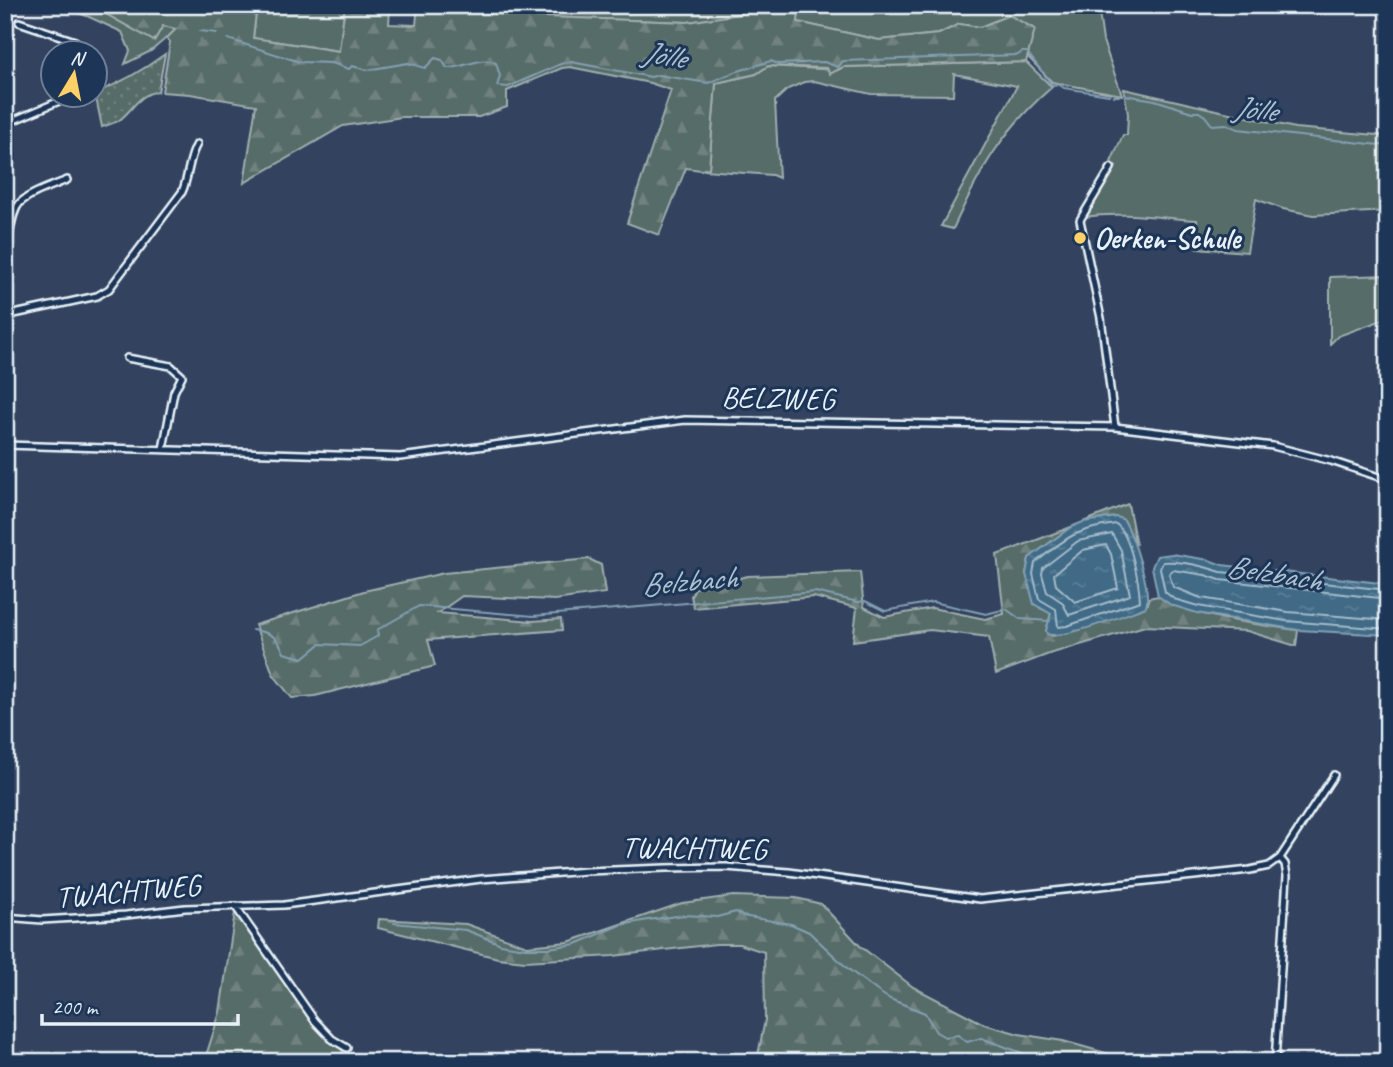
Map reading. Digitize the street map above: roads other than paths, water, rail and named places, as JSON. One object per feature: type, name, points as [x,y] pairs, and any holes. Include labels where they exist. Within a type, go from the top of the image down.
[{"type":"street","points":[[386,5],[400,7]]},
{"type":"street","points":[[19,22],[65,38]]},
{"type":"street","points":[[30,35],[33,27]]},
{"type":"street","points":[[6,122],[41,108]]},
{"type":"street","points":[[5,316],[97,296],[109,289],[182,192],[190,156],[197,144]]},
{"type":"street","points":[[1111,168],[1080,220],[1101,318],[1115,428]]},
{"type":"street","points":[[5,297],[9,243],[17,207],[25,199],[67,180]]},
{"type":"street","points":[[127,358],[171,366],[182,376],[174,391],[163,449]]},
{"type":"street","name":"BELZWEG","points":[[5,444],[334,457],[400,457],[705,419],[1115,428],[1273,446],[1388,480]]},
{"type":"street","points":[[1275,1062],[1287,876],[1285,864],[1280,858],[1334,775]]},
{"type":"street","name":"TWACHTWEG","points":[[5,917],[69,919],[185,908],[284,905],[481,879],[666,868],[726,867],[789,872],[980,899],[1250,870],[1269,866],[1280,858]]},
{"type":"street","points":[[235,906],[315,1021],[332,1039],[347,1048]]},
{"type":"water","points":[[1117,517],[1124,520],[1136,550],[1144,577],[1146,607],[1081,630],[1047,634],[1051,614],[1034,604],[1026,574],[1029,558],[1071,527],[1083,522]]},
{"type":"water","points":[[1172,554],[1222,565],[1388,584],[1388,635],[1298,630],[1197,613],[1171,605],[1158,596],[1152,567],[1157,556]]},
{"type":"waterway","name":"Jölle","points":[[200,31],[217,33]]},
{"type":"waterway","name":"Jölle","points":[[228,39],[300,62],[332,63],[349,69],[352,66],[367,70],[408,63],[425,68],[435,58],[442,60],[447,68],[490,61],[496,63],[500,76],[497,86],[508,87],[571,62],[651,77],[658,75],[708,83],[771,61],[778,64],[824,62],[838,67],[843,61],[1018,55],[1027,52],[1052,85],[1109,95]]},
{"type":"waterway","name":"Jölle","points":[[1125,95],[1199,112],[1212,125],[1226,124],[1238,129],[1388,146]]},
{"type":"waterway","name":"Jölle","points":[[1114,96],[1119,96]]},
{"type":"waterway","name":"Belzbach","points":[[252,630],[272,636],[284,653],[303,658],[320,644],[360,646],[378,636],[377,630],[419,606],[533,616],[815,592],[858,602],[865,601],[885,611],[933,602],[986,614],[1006,609],[1020,619],[1050,621]]},
{"type":"waterway","points":[[394,923],[466,930],[501,944],[548,948],[576,944],[621,925],[684,915],[717,917],[736,912],[742,916],[791,924],[809,932],[847,968],[880,993],[925,1013],[936,1032],[945,1037],[958,1035],[967,1042],[981,1038],[1047,1062]]},
{"type":"place","name":"Oerken-Schule","points":[[1080,238]]}]
